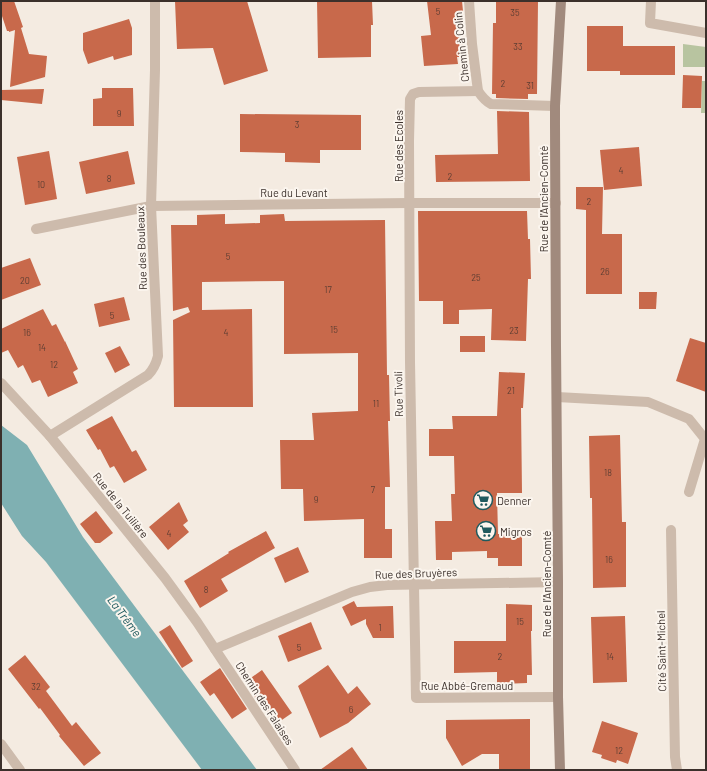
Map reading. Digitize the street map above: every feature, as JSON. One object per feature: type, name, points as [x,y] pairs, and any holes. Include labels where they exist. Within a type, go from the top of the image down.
[{"type":"main road","name":"Rue de l'Ancien-Comté","points":[[560,770],[558,697],[555,106],[561,1]]},
{"type":"street","name":"Rue des Bouleaux","points":[[50,436],[148,375],[154,370],[158,356],[151,206],[155,1]]},
{"type":"street","name":"Chemin à Colin","points":[[469,1],[472,44],[478,91]]},
{"type":"street","points":[[651,1],[650,23],[706,33]]},
{"type":"street","points":[[478,91],[487,102],[491,104],[555,106]]},
{"type":"street","name":"Rue des Ecoles","points":[[410,203],[410,99],[413,94],[419,92],[478,91]]},
{"type":"street","name":"Rue Tivoli","points":[[410,203],[410,362],[414,585]]},
{"type":"street","name":"Rue du Levant","points":[[36,229],[151,206],[556,203]]},
{"type":"street","name":"Rue de la Tuilière","points":[[1,383],[50,436],[165,578],[215,649]]},
{"type":"street","points":[[556,398],[648,402],[689,419],[705,439],[689,492]]},
{"type":"street","name":"Cité Saint-Michel","points":[[671,530],[675,757],[677,770]]},
{"type":"street","name":"Rue des Bruyères","points":[[215,649],[360,589],[387,585],[558,582]]},
{"type":"street","name":"Rue Abbé-Gremaud","points":[[414,585],[416,698],[558,697]]},
{"type":"street","name":"Chemin des Falaises","points":[[215,649],[295,770]]},
{"type":"street","points":[[1,744],[20,770]]},
{"type":"green space","points":[[683,44],[706,47],[706,67],[683,67]]},
{"type":"green space","points":[[702,81],[706,81],[706,113],[701,113]]},
{"type":"water","name":"La Trême","points":[[1,425],[27,445],[83,537],[257,770],[202,770],[46,562],[22,536],[1,503]]},
{"type":"building","points":[[1,1],[14,1],[23,27],[21,28],[29,54],[47,56],[45,77],[10,87],[15,30],[9,32],[7,31],[1,13]]},
{"type":"building","points":[[175,1],[247,1],[268,71],[224,85],[213,48],[177,49]]},
{"type":"building","points":[[317,1],[372,1],[373,25],[371,25],[371,57],[318,58]]},
{"type":"building","points":[[427,1],[462,1],[465,57],[457,57],[458,64],[424,66],[421,36],[431,35]]},
{"type":"building","points":[[496,1],[538,1],[537,94],[528,94],[528,99],[496,98],[496,94],[492,94],[493,23],[496,23]]},
{"type":"building","points":[[129,19],[132,28],[132,55],[114,60],[113,56],[88,64],[83,50],[83,33]]},
{"type":"building","points":[[587,26],[623,26],[623,46],[675,46],[675,75],[620,75],[620,71],[587,71]]},
{"type":"building","points":[[683,75],[702,76],[701,108],[682,108]]},
{"type":"building","points":[[102,88],[133,88],[134,126],[93,126],[93,99],[102,98]]},
{"type":"building","points":[[44,89],[42,104],[1,100],[1,90]]},
{"type":"building","points":[[497,111],[529,112],[530,181],[436,182],[435,155],[498,154]]},
{"type":"building","points":[[240,114],[361,115],[361,150],[320,150],[320,163],[285,162],[285,153],[240,152]]},
{"type":"building","points":[[639,147],[642,186],[604,190],[600,150]]},
{"type":"building","points":[[49,151],[57,199],[25,205],[17,157]]},
{"type":"building","points":[[128,151],[135,184],[86,194],[79,162]]},
{"type":"building","points":[[576,187],[603,187],[602,234],[622,234],[622,294],[586,294],[586,210],[576,209]]},
{"type":"building","points":[[418,211],[527,211],[528,239],[530,239],[531,279],[528,279],[526,341],[491,340],[492,309],[459,310],[459,324],[443,324],[443,301],[419,301]]},
{"type":"building","points":[[225,214],[225,224],[260,223],[260,215],[284,214],[285,221],[385,220],[387,375],[389,375],[390,421],[388,421],[390,487],[385,487],[385,529],[392,529],[392,558],[364,558],[364,519],[304,521],[303,489],[281,489],[280,440],[314,440],[312,413],[358,411],[358,353],[284,354],[284,281],[202,282],[202,310],[252,309],[253,407],[174,407],[173,320],[190,312],[188,307],[173,311],[171,225],[197,225],[197,215]]},
{"type":"building","points":[[30,258],[41,285],[1,300],[1,268]]},
{"type":"building","points":[[639,292],[657,292],[656,309],[639,309]]},
{"type":"building","points":[[124,297],[130,320],[99,327],[94,304]]},
{"type":"building","points":[[43,309],[52,326],[56,324],[78,369],[73,372],[78,383],[48,397],[40,380],[32,383],[23,365],[18,368],[8,350],[1,353],[1,329]]},
{"type":"building","points":[[460,336],[485,336],[485,352],[460,352]]},
{"type":"building","points":[[690,338],[706,343],[706,392],[676,381]]},
{"type":"building","points":[[120,346],[130,365],[115,373],[105,353]]},
{"type":"building","points":[[499,372],[525,373],[523,408],[521,408],[522,493],[497,493],[498,534],[522,534],[522,566],[498,566],[498,558],[487,558],[487,551],[452,552],[452,560],[436,560],[435,521],[452,521],[451,494],[455,494],[454,456],[429,456],[429,429],[453,429],[452,416],[497,416]]},
{"type":"building","points":[[112,416],[132,452],[136,450],[147,470],[124,483],[114,466],[110,468],[100,449],[98,450],[86,430]]},
{"type":"building","points":[[620,435],[622,522],[626,522],[626,587],[593,588],[592,498],[590,498],[589,436]]},
{"type":"building","points":[[179,502],[188,521],[183,525],[189,532],[168,550],[149,527]]},
{"type":"building","points":[[96,511],[113,533],[100,543],[95,543],[80,524]]},
{"type":"building","points":[[266,531],[275,548],[221,579],[228,591],[200,608],[184,581],[229,553],[228,552]]},
{"type":"building","points":[[298,547],[309,572],[285,583],[274,558]]},
{"type":"building","points":[[354,601],[357,607],[393,606],[394,638],[373,638],[366,624],[366,619],[351,626],[342,607]]},
{"type":"building","points":[[506,604],[532,605],[532,675],[527,675],[527,683],[497,684],[497,672],[454,673],[454,641],[506,641]]},
{"type":"building","points":[[625,616],[627,682],[593,683],[591,617]]},
{"type":"building","points":[[311,622],[322,649],[288,662],[278,636]]},
{"type":"building","points":[[170,625],[193,661],[182,668],[159,632]]},
{"type":"building","points":[[25,655],[50,687],[46,691],[72,726],[76,722],[101,753],[84,766],[8,669]]},
{"type":"building","points":[[328,665],[348,694],[357,686],[371,704],[348,723],[320,738],[298,686]]},
{"type":"building","points":[[220,668],[247,709],[232,719],[214,693],[210,696],[200,682]]},
{"type":"building","points":[[262,670],[292,713],[276,724],[259,700],[258,702],[245,682]]},
{"type":"building","points":[[530,719],[530,770],[499,770],[499,754],[482,754],[462,766],[446,738],[446,720]]},
{"type":"building","points":[[602,721],[638,733],[628,764],[617,760],[616,763],[601,758],[602,755],[592,752]]},
{"type":"building","points":[[352,747],[368,770],[320,770]]},
{"type":"place","name":"Denner","points":[[483,500]]},
{"type":"place","name":"Migros","points":[[486,531]]}]
